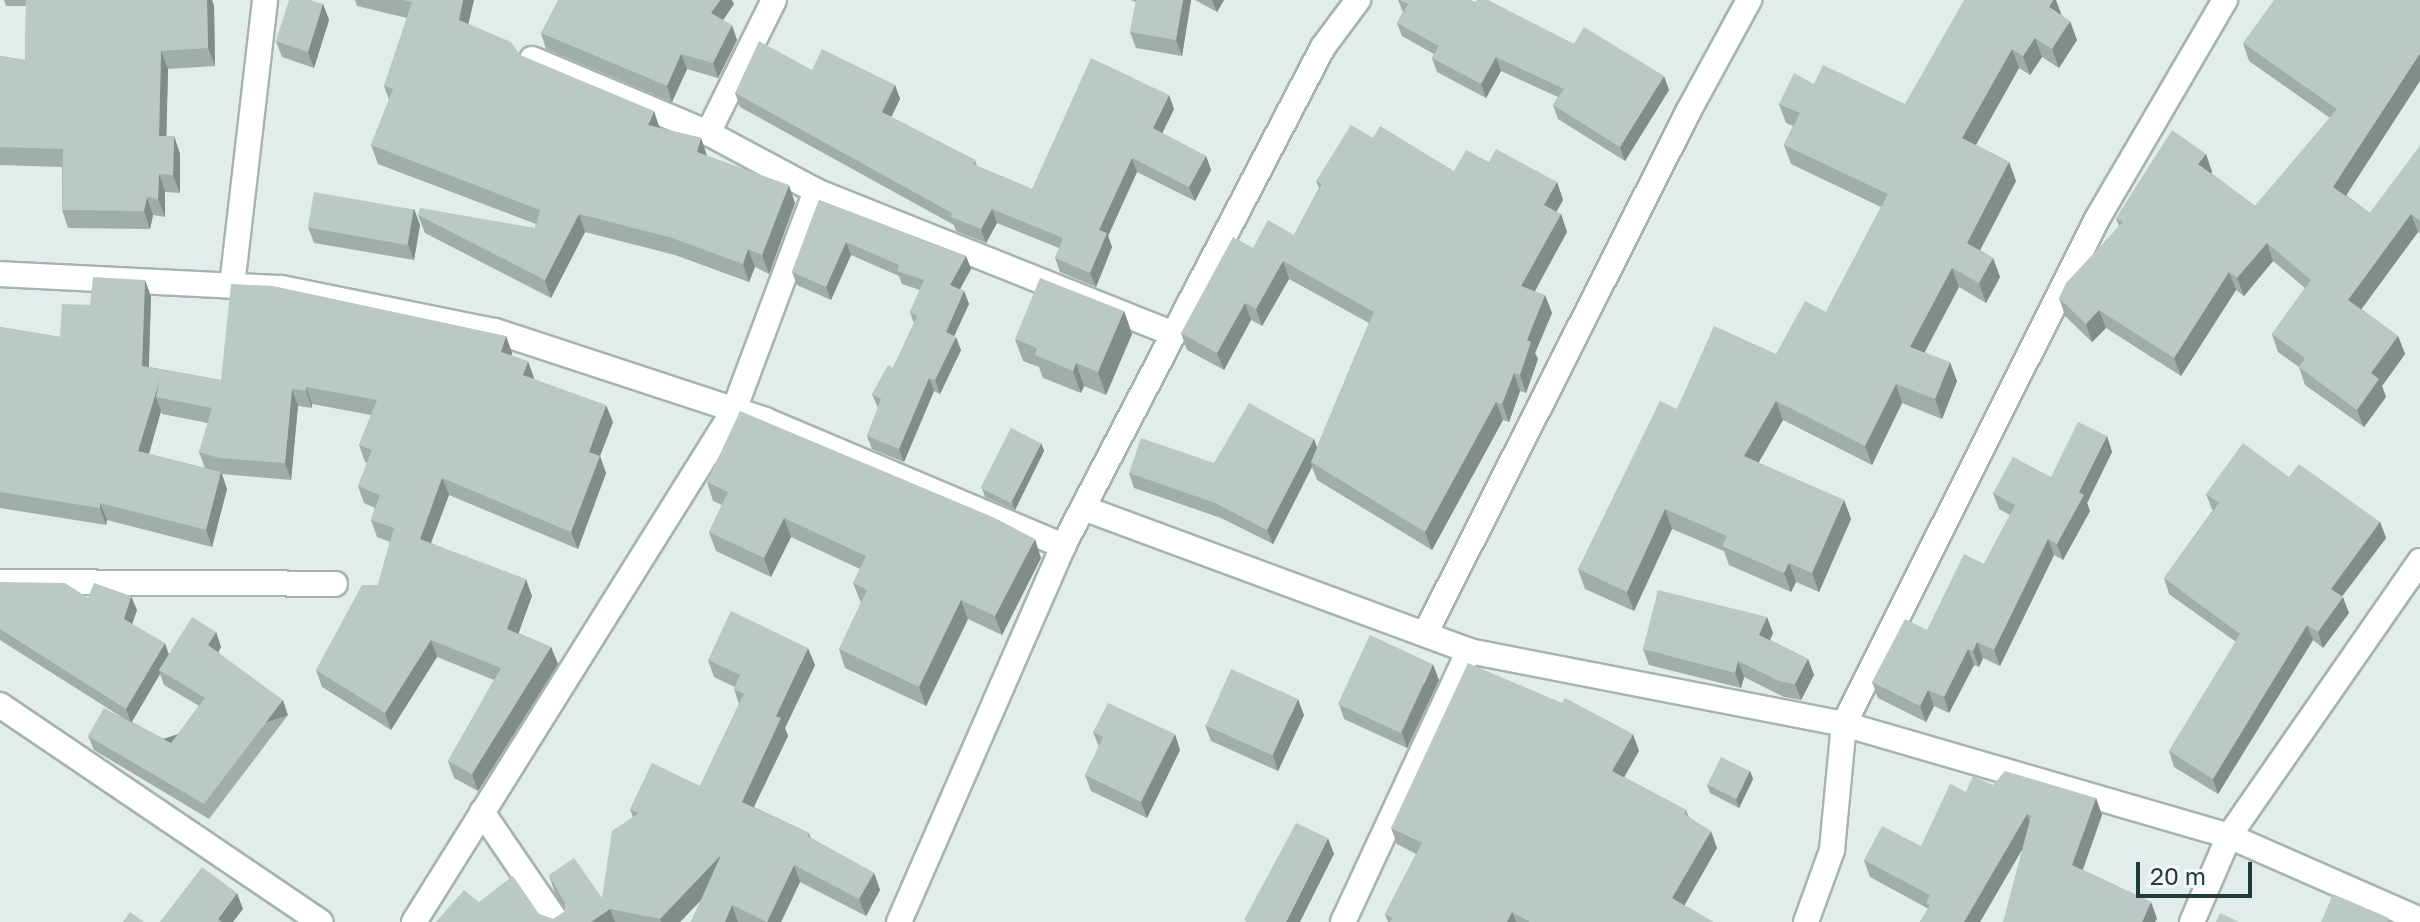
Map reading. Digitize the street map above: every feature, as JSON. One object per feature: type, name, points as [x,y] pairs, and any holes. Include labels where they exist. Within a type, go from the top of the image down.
[{"type":"street","points":[[232,286],[265,0]]},
{"type":"street","points":[[708,133],[774,0]]},
{"type":"street","points":[[899,922],[1063,546],[1323,47],[1358,0]]},
{"type":"street","points":[[1425,634],[1688,112],[1749,0]]},
{"type":"street","points":[[1806,922],[1832,850],[1844,724],[2097,219],[2225,0]]},
{"type":"street","points":[[532,59],[708,133],[816,191],[1173,334]]},
{"type":"street","points":[[414,922],[734,410],[816,191]]},
{"type":"street","points":[[0,274],[281,288],[495,331],[734,410],[1063,546]]},
{"type":"street","points":[[1083,508],[1469,651],[1844,724],[2229,836],[2420,920]]},
{"type":"street","points":[[2192,922],[2229,836],[2420,561]]},
{"type":"street","points":[[0,582],[335,584]]},
{"type":"street","points":[[1343,922],[1469,651]]},
{"type":"street","points":[[0,705],[321,922]]},
{"type":"street","points":[[482,812],[557,922]]},
{"type":"building","points":[[26,0],[207,0],[208,48],[161,51],[159,136],[174,136],[173,175],[159,174],[158,199],[147,197],[144,211],[62,210],[63,149],[0,147],[0,56],[25,60]]},
{"type":"building","points":[[289,0],[310,0],[323,4],[308,52],[276,41]]},
{"type":"building","points":[[403,0],[463,0],[459,20],[511,42],[520,55],[654,111],[648,125],[701,138],[697,152],[789,185],[762,255],[748,249],[743,264],[669,237],[579,214],[545,280],[418,215],[420,208],[535,228],[540,210],[371,145],[393,89],[384,86],[412,2]]},
{"type":"building","points":[[558,0],[720,0],[711,13],[732,25],[713,63],[681,54],[667,86],[541,33]]},
{"type":"building","points":[[1136,0],[1183,0],[1176,40],[1130,32]]},
{"type":"building","points":[[1400,0],[1470,0],[1476,3],[1477,0],[1488,0],[1574,44],[1584,27],[1664,76],[1620,147],[1553,105],[1564,89],[1496,57],[1481,84],[1432,58],[1439,46],[1397,23],[1408,4]]},
{"type":"building","points":[[1964,0],[2053,0],[2049,7],[2070,21],[2052,49],[2035,38],[2023,56],[2012,49],[1962,138],[2009,162],[1967,243],[1993,258],[1979,283],[1952,268],[1910,347],[1950,362],[1935,399],[1896,384],[1865,446],[1776,401],[1744,456],[1844,500],[1812,573],[1789,563],[1784,573],[1722,546],[1727,536],[1665,509],[1627,592],[1578,569],[1660,401],[1677,409],[1714,326],[1776,354],[1805,301],[1826,312],[1888,194],[1784,145],[1800,113],[1779,104],[1794,73],[1814,84],[1823,65],[1905,104]]},
{"type":"building","points":[[2274,0],[2420,0],[2420,53],[2333,187],[2370,213],[2420,146],[2420,221],[2411,214],[2348,300],[2398,336],[2371,373],[2379,379],[2357,410],[2299,367],[2305,358],[2272,334],[2311,280],[2267,243],[2237,278],[2229,272],[2174,358],[2099,310],[2086,324],[2059,298],[2066,283],[2123,222],[2116,218],[2172,130],[2206,154],[2198,164],[2255,206],[2337,109],[2243,43]]},
{"type":"building","points":[[759,41],[812,70],[822,49],[895,85],[882,112],[975,160],[973,164],[1032,189],[1091,58],[1169,95],[1153,128],[1206,156],[1189,187],[1132,158],[1099,230],[1107,233],[1090,273],[1055,258],[1063,238],[992,209],[981,229],[951,217],[952,213],[735,93]]},
{"type":"building","points":[[1351,125],[1373,138],[1380,126],[1454,171],[1466,150],[1489,162],[1496,149],[1557,182],[1544,205],[1561,214],[1521,286],[1545,295],[1527,340],[1531,342],[1520,375],[1514,373],[1502,404],[1496,402],[1425,532],[1311,462],[1374,312],[1283,261],[1256,309],[1245,303],[1217,353],[1181,333],[1233,237],[1253,248],[1268,220],[1294,235],[1322,184],[1316,181]]},
{"type":"building","points":[[314,192],[413,210],[407,245],[308,227]]},
{"type":"building","points":[[819,200],[966,256],[950,285],[964,291],[946,332],[956,337],[935,380],[929,378],[899,449],[867,436],[881,399],[872,394],[888,365],[893,368],[909,335],[917,316],[910,312],[924,280],[897,271],[899,265],[846,242],[826,287],[792,272]]},
{"type":"building","points":[[93,277],[145,280],[142,366],[221,380],[231,284],[273,286],[506,336],[501,352],[528,361],[523,375],[606,405],[589,452],[600,456],[571,532],[442,478],[420,539],[526,579],[507,629],[551,647],[472,774],[448,761],[501,668],[431,640],[385,713],[316,670],[362,585],[378,585],[394,528],[371,520],[380,495],[358,486],[372,450],[359,445],[377,400],[306,387],[306,391],[292,389],[285,463],[219,458],[199,452],[212,408],[156,397],[160,379],[138,451],[221,472],[206,530],[100,503],[100,508],[0,492],[0,327],[60,337],[62,304],[90,305]]},
{"type":"building","points":[[1040,278],[1124,311],[1098,372],[1076,363],[1073,371],[1035,355],[1037,348],[1015,339]]},
{"type":"building","points":[[1249,403],[1314,439],[1267,530],[1215,503],[1129,473],[1141,438],[1214,463]]},
{"type":"building","points":[[740,411],[995,518],[1035,539],[995,616],[961,600],[919,687],[839,649],[867,590],[853,583],[866,556],[784,518],[764,558],[709,532],[728,492],[707,482]]},
{"type":"building","points":[[2078,422],[2107,436],[2079,492],[2084,495],[2057,544],[2048,539],[1994,650],[1977,642],[1973,651],[1968,649],[1944,697],[1928,690],[1920,706],[1872,682],[1905,619],[1927,630],[1964,554],[1984,564],[2015,505],[1993,493],[2013,457],[2051,477]]},
{"type":"building","points":[[1011,428],[1041,443],[1011,503],[981,488]]},
{"type":"building","points":[[2243,443],[2289,477],[2299,464],[2380,522],[2331,589],[2343,597],[2318,632],[2307,625],[2213,779],[2169,751],[2240,634],[2164,578],[2219,503],[2206,494]]},
{"type":"building","points":[[0,582],[65,583],[88,598],[94,583],[131,596],[124,619],[165,643],[126,709],[0,629]]},
{"type":"building","points":[[1658,590],[1767,617],[1759,635],[1808,659],[1795,684],[1779,681],[1738,661],[1735,673],[1643,649]]},
{"type":"building","points":[[731,611],[808,648],[776,716],[781,718],[742,802],[809,833],[807,836],[874,873],[859,899],[794,865],[767,922],[732,905],[725,922],[691,922],[721,855],[660,919],[610,909],[591,922],[436,922],[464,890],[479,902],[513,876],[539,914],[553,919],[564,912],[565,903],[549,875],[574,858],[602,898],[612,831],[639,813],[630,809],[652,763],[700,786],[744,694],[734,689],[740,675],[708,660]]},
{"type":"building","points":[[192,617],[216,632],[208,645],[283,700],[204,804],[88,736],[104,708],[171,743],[205,698],[159,670]]},
{"type":"building","points":[[1370,635],[1433,664],[1400,733],[1338,704]]},
{"type":"building","points":[[1468,663],[1562,703],[1565,698],[1633,734],[1612,771],[1686,810],[1684,814],[1711,831],[1672,898],[1713,922],[1530,922],[1512,912],[1507,922],[1390,922],[1392,918],[1385,914],[1422,843],[1391,828]]},
{"type":"building","points":[[1231,669],[1298,699],[1272,755],[1206,726]]},
{"type":"building","points":[[1108,703],[1175,734],[1141,802],[1085,775],[1103,737],[1093,732]]},
{"type":"building","points":[[1721,757],[1750,771],[1736,799],[1707,785]]},
{"type":"building","points":[[2005,771],[2096,798],[2072,865],[2151,902],[2142,922],[2003,922],[2031,816],[2027,814],[1964,922],[1920,922],[1930,905],[1926,903],[1930,895],[1864,860],[1882,826],[1921,846],[1950,784],[1966,792],[1973,776],[1993,785]]},
{"type":"building","points":[[1296,823],[1328,838],[1286,922],[1247,922],[1244,920]]},
{"type":"building","points":[[202,867],[237,893],[218,919],[222,922],[160,922]]},
{"type":"building","points":[[2333,894],[2389,918],[2387,922],[2321,922]]},
{"type":"building","points":[[130,912],[144,922],[123,922]]},
{"type":"building","points":[[2220,913],[2239,922],[2216,922]]}]
